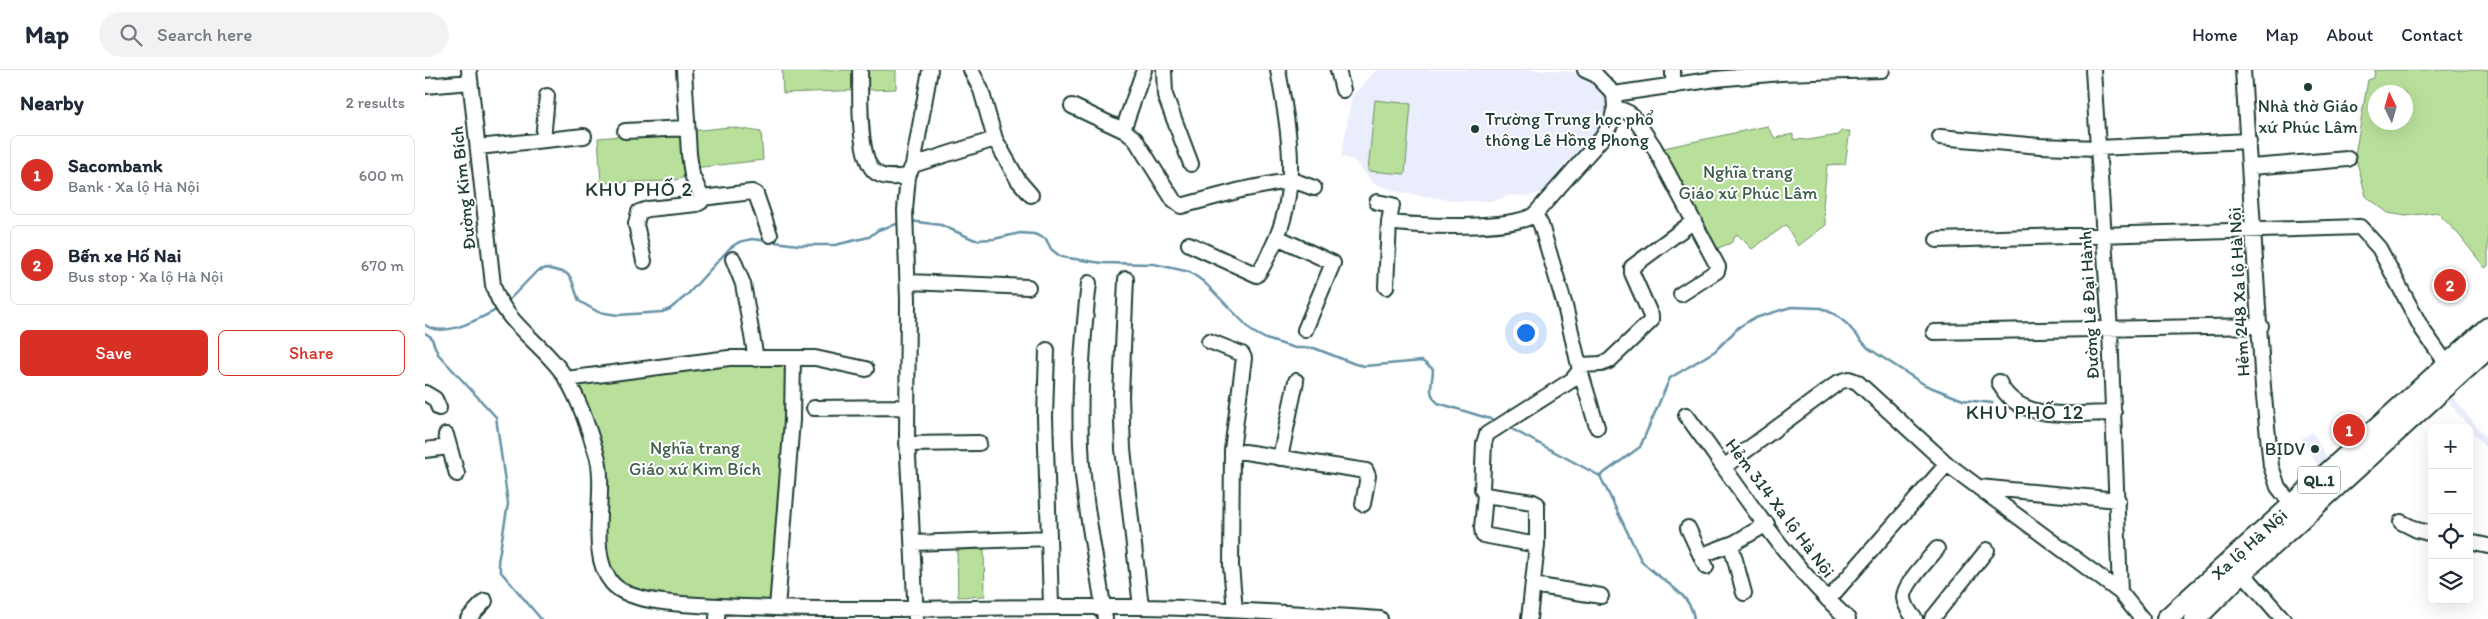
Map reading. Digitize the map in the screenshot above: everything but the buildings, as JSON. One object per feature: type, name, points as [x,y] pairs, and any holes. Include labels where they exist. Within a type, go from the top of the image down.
[{"type":"highway","name":"Xa lộ Hà Nội","points":[[2167,619],[2292,505],[2481,348],[2488,328]]},
{"type":"highway","name":"Xa lộ Hà Nội","points":[[2195,619],[2452,371]]},
{"type":"street","points":[[684,70],[686,128],[692,175],[702,198]]},
{"type":"street","points":[[860,70],[861,125],[866,158],[876,173],[888,177],[995,139]]},
{"type":"street","points":[[915,614],[907,444],[908,282],[905,210],[930,70]]},
{"type":"street","points":[[971,70],[981,90],[995,139],[1018,180],[1031,195]]},
{"type":"street","points":[[1123,130],[1144,70]]},
{"type":"street","points":[[1164,70],[1165,95],[1191,164]]},
{"type":"street","points":[[1189,244],[1257,275],[1277,237],[1286,210],[1291,180],[1287,118],[1278,70]]},
{"type":"street","points":[[1338,70],[1343,90]]},
{"type":"street","points":[[1585,70],[1596,75],[1615,101],[1640,126],[1654,147],[1718,267],[1717,271],[1681,294]]},
{"type":"street","points":[[1673,70],[1673,86]]},
{"type":"street","points":[[1615,101],[1673,86],[1781,73],[1882,70]]},
{"type":"street","name":"Đường Lê Đại Hành","points":[[2093,70],[2111,330],[2120,592]]},
{"type":"street","name":"Hẻm 248 Xa lộ Hà Nội","points":[[2243,70],[2271,466],[2279,487],[2292,505]]},
{"type":"street","points":[[425,86],[470,76]]},
{"type":"street","name":"Đường Kim Bích","points":[[470,76],[491,274],[503,306],[559,368],[566,379]]},
{"type":"street","points":[[543,140],[547,96]]},
{"type":"street","points":[[1389,222],[1430,226],[1522,221],[1535,214],[1602,138],[1611,123],[1615,101]]},
{"type":"street","points":[[1072,106],[1123,130],[1135,139],[1174,201],[1181,206],[1241,190],[1291,180],[1314,188]]},
{"type":"street","points":[[625,131],[686,128]]},
{"type":"street","points":[[477,147],[584,136]]},
{"type":"street","points":[[1939,137],[2040,146],[2098,148],[2249,141]]},
{"type":"street","points":[[2251,167],[2348,158]]},
{"type":"street","points":[[702,198],[752,192],[759,199],[770,235]]},
{"type":"street","points":[[644,261],[636,224],[639,212],[648,209],[697,204],[701,202],[702,198]]},
{"type":"street","points":[[1377,202],[1392,206],[1389,222],[1386,287]]},
{"type":"street","points":[[1535,214],[1547,244],[1597,427]]},
{"type":"street","points":[[1580,367],[1609,361],[1651,321],[1651,316],[1631,273],[1632,268],[1694,221]]},
{"type":"street","points":[[1937,240],[2255,232],[2356,226],[2363,228],[2379,248],[2422,329],[2452,371]]},
{"type":"street","points":[[1277,237],[1333,263],[1305,330]]},
{"type":"street","points":[[733,259],[743,284],[755,358]]},
{"type":"street","points":[[1126,279],[1121,396],[1123,449],[1141,607]]},
{"type":"street","points":[[908,282],[1027,287]]},
{"type":"street","points":[[1089,283],[1081,384],[1082,465],[1093,555],[1104,613]]},
{"type":"street","points":[[1934,332],[2261,326]]},
{"type":"street","points":[[1209,341],[1242,354],[1244,358],[1232,450],[1231,566],[1235,610]]},
{"type":"street","points":[[1047,350],[1045,403],[1051,606]]},
{"type":"street","points":[[866,369],[815,358],[729,358],[566,379],[578,402],[602,470],[599,543],[601,558],[611,582],[637,597],[717,613],[777,608],[915,614],[1051,606],[1104,613],[1141,607],[1235,610],[1380,619]]},
{"type":"street","points":[[777,608],[792,420],[793,358]]},
{"type":"street","points":[[1537,545],[1483,535],[1485,495],[1482,489],[1484,438],[1490,431],[1572,380],[1580,367]]},
{"type":"street","points":[[1725,466],[1839,382],[1849,379],[1857,382],[1947,464],[2120,592],[2142,619]]},
{"type":"street","points":[[1281,458],[1296,381]]},
{"type":"street","points":[[1999,382],[2004,395],[2031,410],[2047,413],[2114,413]]},
{"type":"street","points":[[425,393],[435,399],[439,408]]},
{"type":"street","points":[[813,408],[907,407]]},
{"type":"street","name":"Hẻm 314 Xa lộ Hà Nội","points":[[1686,415],[1767,524],[1828,600],[1848,619]]},
{"type":"street","points":[[425,450],[448,441],[457,474]]},
{"type":"street","points":[[907,444],[979,443]]},
{"type":"street","points":[[1232,450],[1366,471],[1368,476],[1363,504]]},
{"type":"street","points":[[1828,600],[1947,464]]},
{"type":"street","points":[[1978,487],[2118,500]]},
{"type":"street","points":[[1485,495],[1537,504],[1539,510],[1537,545],[1529,619]]},
{"type":"street","points":[[2401,522],[2428,533]]},
{"type":"street","points":[[1688,528],[1704,561],[1767,524]]},
{"type":"street","points":[[913,543],[1049,538]]},
{"type":"street","points":[[2473,543],[2488,546]]},
{"type":"street","points":[[1731,545],[1744,593]]},
{"type":"street","points":[[1915,619],[1909,611],[1904,595],[1907,587],[1937,549]]},
{"type":"street","points":[[1932,619],[1987,550]]},
{"type":"street","points":[[2242,572],[2283,619]]},
{"type":"street","points":[[1533,585],[1601,596]]},
{"type":"street","points":[[468,619],[485,601]]},
{"type":"shaded area","name":"Trường Trung học phổ thông Lê Hồng Phong","points":[[1376,70],[1550,70],[1583,73],[1611,95],[1608,121],[1575,161],[1568,160],[1543,192],[1528,196],[1511,195],[1493,201],[1459,201],[1402,193],[1373,183],[1354,160],[1341,157],[1352,96]]},
{"type":"shaded area","points":[[2449,392],[2488,441],[2488,451],[2473,432],[2473,424],[2466,424],[2444,396]]},
{"type":"shaded area","points":[[2355,417],[2362,434],[2345,449],[2335,426]]},
{"type":"shaded area","name":"BIDV","points":[[2312,432],[2331,463],[2319,468],[2302,438]]},
{"type":"green space","points":[[782,70],[896,70],[896,89],[783,93]]},
{"type":"green space","points":[[2375,70],[2488,70],[2488,266],[2485,268],[2460,236],[2437,212],[2406,216],[2388,213],[2366,196],[2355,155],[2368,80],[2374,78]]},
{"type":"green space","points":[[1375,100],[1411,104],[1405,174],[1368,171]]},
{"type":"green space","name":"Nghĩa trang Giáo xứ Phúc Lâm","points":[[1767,126],[1775,138],[1793,134],[1793,139],[1808,140],[1839,135],[1841,131],[1850,131],[1845,164],[1827,165],[1823,206],[1826,225],[1798,246],[1786,225],[1752,249],[1737,234],[1731,243],[1713,250],[1659,149]]},
{"type":"green space","points":[[730,127],[761,132],[763,160],[694,168],[690,131]]},
{"type":"green space","points":[[683,131],[689,176],[671,181],[601,183],[598,138]]},
{"type":"green space","name":"Nghĩa trang Giáo xứ Kim Bích","points":[[791,361],[774,604],[638,594],[613,580],[604,557],[605,473],[571,382],[729,362]]},
{"type":"green space","points":[[984,549],[985,596],[958,597],[957,550]]},
{"type":"waterway","points":[[910,221],[941,225],[975,240],[994,239],[1020,233],[1034,234],[1046,239],[1051,249],[1061,257],[1102,263],[1154,264],[1190,272],[1204,282],[1253,332],[1266,339],[1295,348],[1314,348],[1365,366],[1422,361],[1433,369],[1431,391],[1438,403],[1497,421]]},
{"type":"waterway","points":[[506,303],[537,271],[547,268],[566,273],[571,278],[579,301],[598,312],[618,315],[662,312],[670,309],[687,295],[730,248],[739,242],[752,239],[798,245],[835,245],[869,237],[878,230],[900,223]]},
{"type":"waterway","points":[[1508,427],[1600,476],[1640,447],[1670,378],[1715,351],[1739,327],[1752,319],[1791,307],[1821,308],[1836,315],[1847,324],[1868,348],[1925,385],[1963,400],[1993,403]]},
{"type":"waterway","points":[[425,325],[433,329],[442,330],[463,326],[500,308]]},
{"type":"waterway","points":[[425,333],[431,337],[438,354],[496,417],[508,504],[498,562],[501,572],[541,619]]},
{"type":"waterway","points":[[1600,476],[1641,560],[1680,593],[1692,609],[1694,619]]},
{"type":"place","name":"Nhà thờ Giáo xứ Phúc Lâm","points":[[2308,87]]},
{"type":"place","name":"Trường Trung học phổ thông Lê Hồng Phong","points":[[1475,129]]},
{"type":"place","name":"Bến xe Hố Nai","points":[[2450,285]]},
{"type":"place","name":"Sacombank","points":[[2349,430]]},
{"type":"place","name":"BIDV","points":[[2315,449]]},
{"type":"district","name":"KHU PHỐ 2","points":[[639,189]]},
{"type":"district","name":"KHU PHỐ 12","points":[[2025,412]]}]
